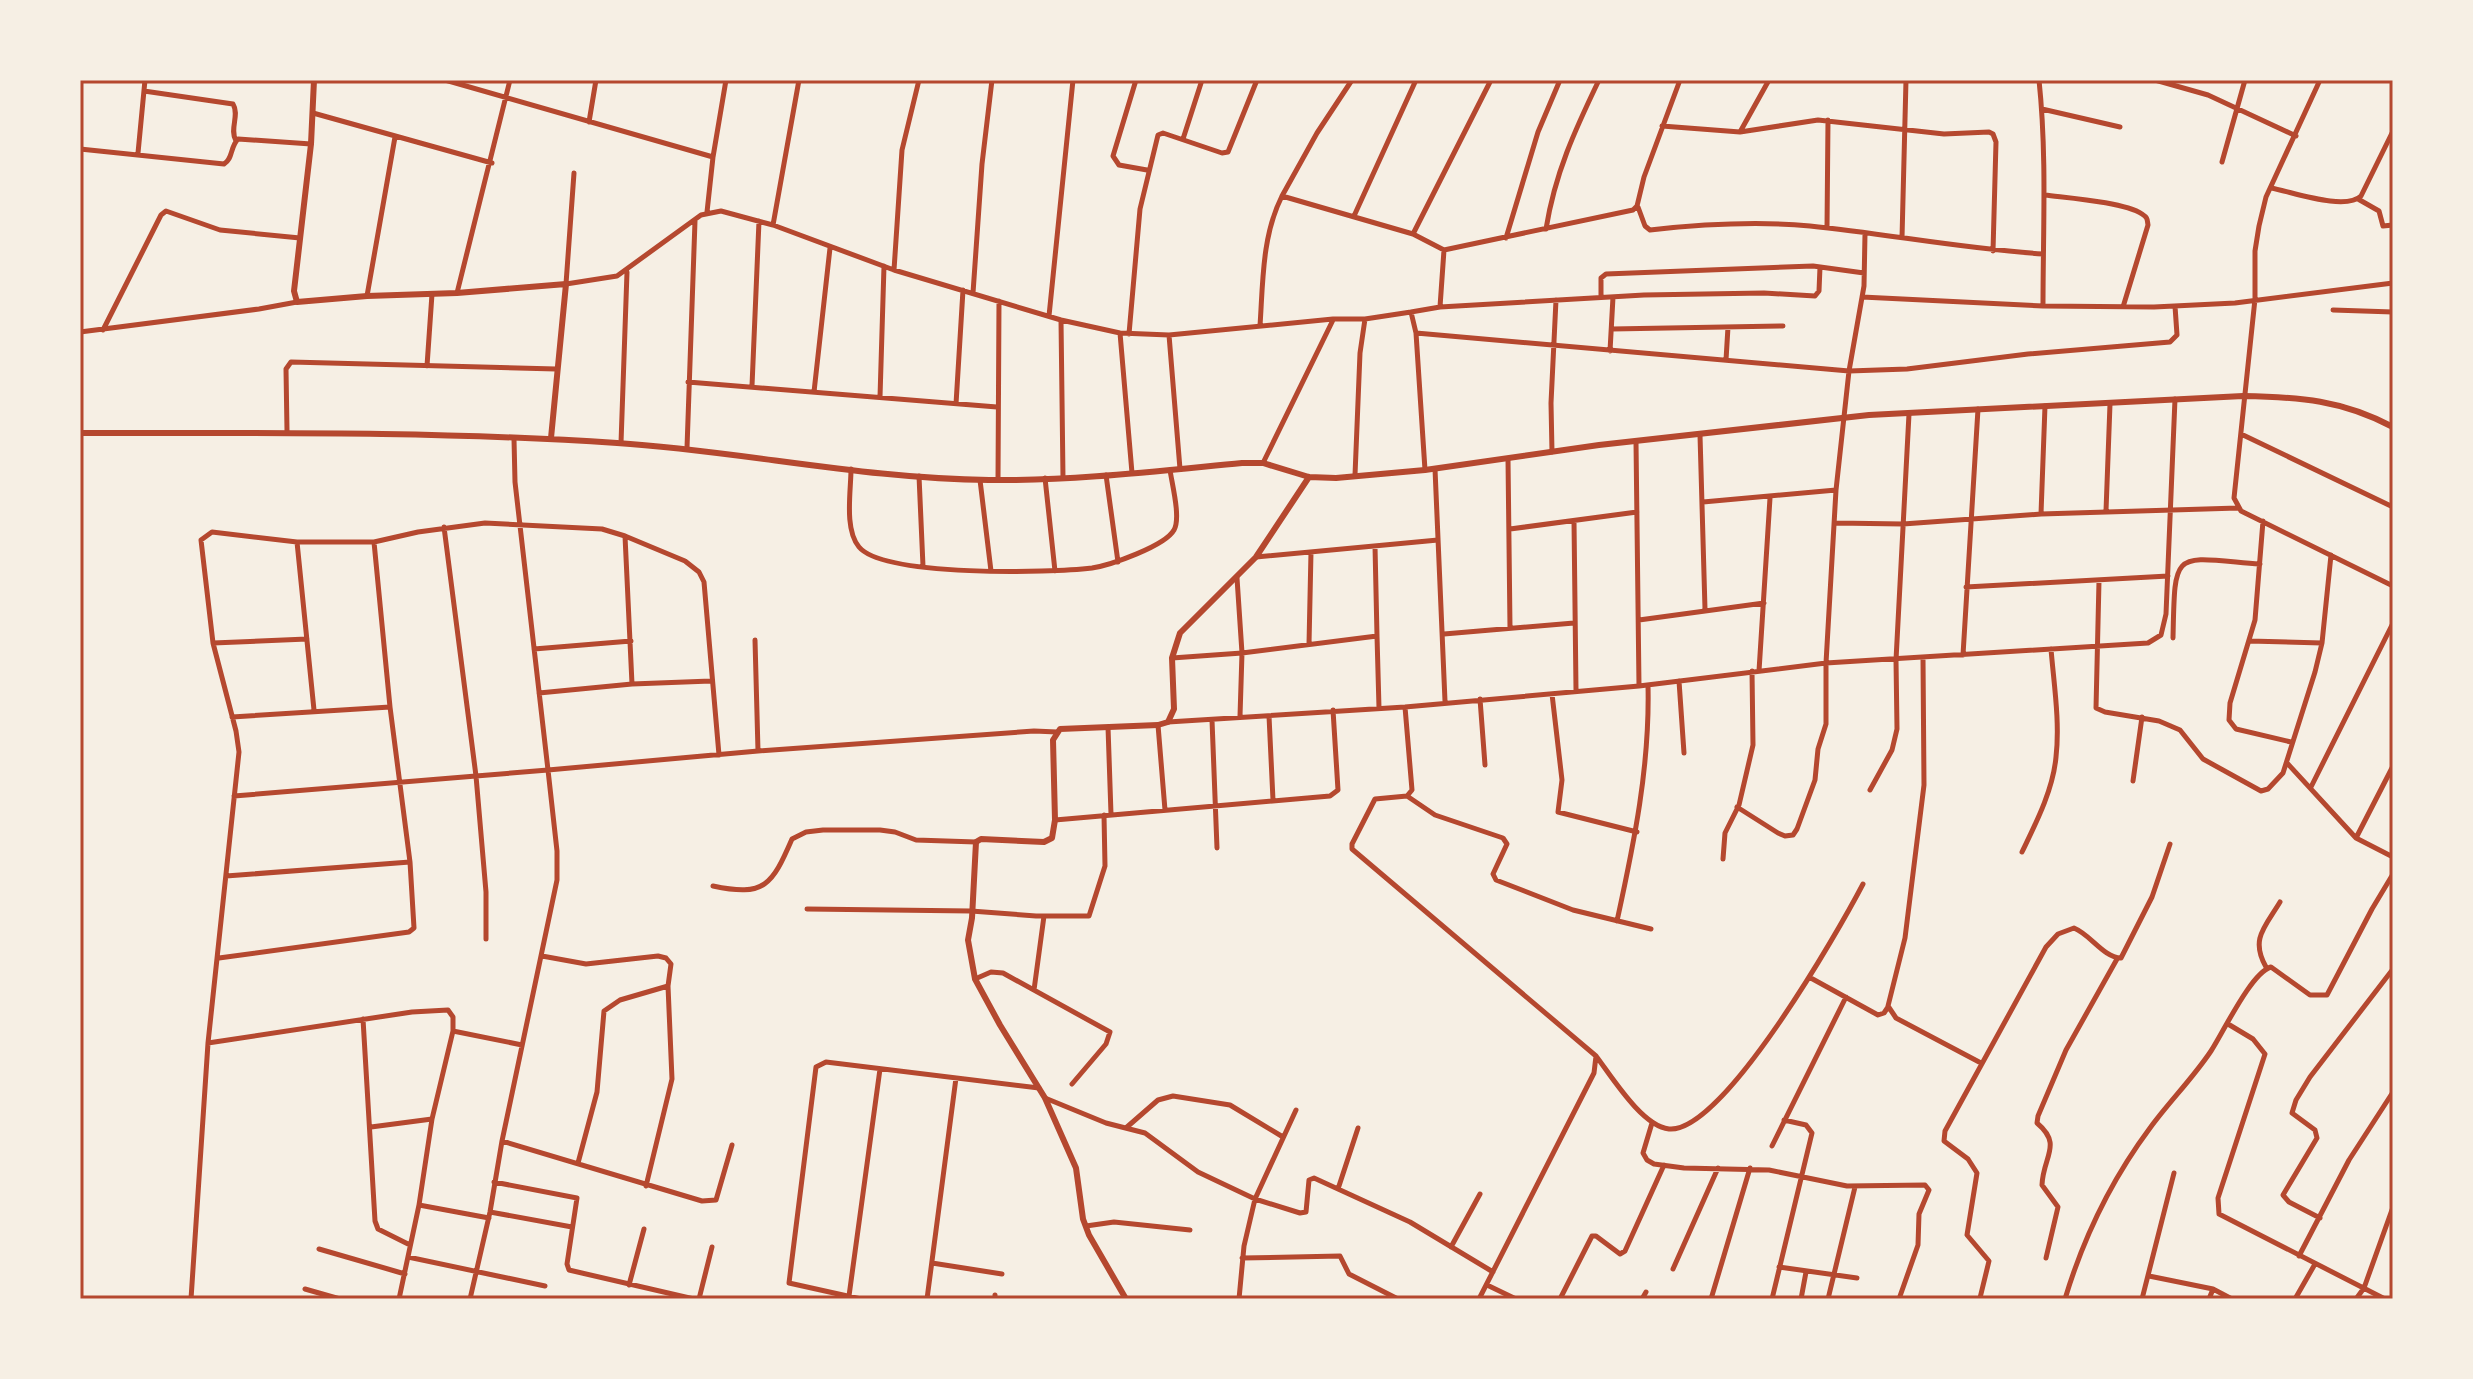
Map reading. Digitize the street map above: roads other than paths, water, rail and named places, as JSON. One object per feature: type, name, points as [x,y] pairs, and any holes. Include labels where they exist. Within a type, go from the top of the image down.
[{"type":"street","points":[[138,153],[145,80]]},
{"type":"street","points":[[297,302],[294,291],[311,144],[314,80]]},
{"type":"street","points":[[445,80],[713,157]]},
{"type":"street","points":[[457,293],[492,163],[510,80]]},
{"type":"street","points":[[589,122],[596,80]]},
{"type":"street","points":[[707,212],[726,80]]},
{"type":"street","points":[[773,225],[799,80]]},
{"type":"street","points":[[894,270],[902,150],[919,80]]},
{"type":"street","points":[[973,293],[982,164],[992,80]]},
{"type":"street","points":[[1049,316],[1073,80]]},
{"type":"street","points":[[1136,80],[1113,156],[1119,165],[1147,170]]},
{"type":"street","points":[[1183,139],[1202,80]]},
{"type":"street","points":[[1129,334],[1137,230],[1147,170],[1158,135],[1163,133],[1222,153],[1228,152],[1257,80]]},
{"type":"street","points":[[1260,326],[1268,229],[1282,196],[1317,133],[1352,80]]},
{"type":"street","points":[[1354,216],[1416,80]]},
{"type":"street","points":[[1413,234],[1491,80]]},
{"type":"street","points":[[1505,238],[1545,112],[1560,80]]},
{"type":"street","points":[[1545,230],[1550,200],[1564,154],[1599,80]]},
{"type":"street","points":[[1282,196],[1413,234],[1444,250],[1633,210],[1637,206],[1680,80]]},
{"type":"street","points":[[1740,132],[1769,80]]},
{"type":"street","points":[[1902,238],[1906,80]]},
{"type":"street","points":[[2039,80],[2045,195],[2043,306]]},
{"type":"street","points":[[2155,80],[2208,95],[2296,136]]},
{"type":"street","points":[[2222,162],[2245,80]]},
{"type":"street","points":[[2238,508],[2234,498],[2255,299],[2255,251],[2264,204],[2320,80]]},
{"type":"street","points":[[80,149],[224,164],[230,159],[236,141],[233,133],[236,109],[233,104],[144,91]]},
{"type":"street","points":[[2042,109],[2120,127]]},
{"type":"street","points":[[313,113],[492,163]]},
{"type":"street","points":[[1662,126],[1740,132],[1828,120],[1944,134],[1980,131],[1993,134],[1996,142],[1993,251]]},
{"type":"street","points":[[1827,228],[1828,120]]},
{"type":"street","points":[[2271,188],[2336,202],[2352,202],[2358,199],[2393,131]]},
{"type":"street","points":[[367,296],[395,137]]},
{"type":"street","points":[[236,141],[311,144]]},
{"type":"street","points":[[551,438],[574,173]]},
{"type":"street","points":[[2045,195],[2107,204],[2139,212],[2146,218],[2148,225],[2123,307]]},
{"type":"street","points":[[2358,199],[2379,211],[2383,226],[2393,225]]},
{"type":"street","points":[[1637,206],[1645,226],[1650,230],[1752,223],[1827,228],[1993,251],[2043,254]]},
{"type":"street","points":[[103,330],[164,212],[169,210],[220,230],[301,238]]},
{"type":"street","points":[[80,332],[297,302],[457,293],[603,279],[627,271],[707,212],[721,211],[773,225],[894,270],[1061,320],[1129,334],[1169,335],[1333,319],[1365,319],[1440,307],[1601,297],[1764,293],[1817,295],[1820,267]]},
{"type":"street","points":[[687,448],[695,220]]},
{"type":"street","points":[[752,386],[759,221]]},
{"type":"street","points":[[1737,807],[1785,836],[1793,835],[1815,780],[1818,749],[1826,724],[1826,663],[1836,490],[1849,371],[1862,297],[1865,234]]},
{"type":"street","points":[[814,392],[830,248]]},
{"type":"street","points":[[1440,307],[1444,250]]},
{"type":"street","points":[[880,397],[884,266]]},
{"type":"street","points":[[1601,297],[1601,278],[1606,274],[1820,267],[1864,273]]},
{"type":"street","points":[[621,443],[627,271]]},
{"type":"street","points":[[1862,297],[2043,306],[2175,306],[2226,304],[2393,283]]},
{"type":"street","points":[[956,405],[963,290]]},
{"type":"street","points":[[427,366],[432,294]]},
{"type":"street","points":[[1610,351],[1613,297]]},
{"type":"street","points":[[1552,452],[1552,348],[1556,300]]},
{"type":"street","points":[[998,480],[999,301]]},
{"type":"street","points":[[1416,333],[1552,348],[1849,371],[1907,369],[2028,354],[2170,342],[2177,335],[2175,306]]},
{"type":"street","points":[[2333,310],[2393,312]]},
{"type":"street","points":[[1411,312],[1416,333],[1425,470]]},
{"type":"street","points":[[1263,463],[1333,319]]},
{"type":"street","points":[[1355,475],[1360,353],[1365,319]]},
{"type":"street","points":[[1061,320],[1063,478]]},
{"type":"street","points":[[1612,329],[1783,326]]},
{"type":"street","points":[[1726,360],[1728,327]]},
{"type":"street","points":[[1120,333],[1132,473]]},
{"type":"street","points":[[1169,335],[1180,469]]},
{"type":"street","points":[[287,431],[286,369],[291,362],[556,369]]},
{"type":"street","points":[[688,382],[997,407]]},
{"type":"street","points":[[80,433],[287,431],[551,438],[687,448],[851,469],[998,480],[1263,463],[1309,477],[1355,475],[1435,469],[1843,418],[1978,408],[2243,396],[2329,401],[2393,427]]},
{"type":"street","points":[[234,796],[758,751],[1405,707],[1445,701],[1639,686],[1826,663],[2148,643],[2158,638],[2164,630],[2175,399]]},
{"type":"street","points":[[2106,511],[2110,404]]},
{"type":"street","points":[[2041,514],[2045,406]]},
{"type":"street","points":[[1963,655],[1978,408]]},
{"type":"street","points":[[1870,790],[1895,740],[1896,660],[1909,414]]},
{"type":"street","points":[[2241,434],[2393,507]]},
{"type":"street","points":[[1700,435],[1705,609]]},
{"type":"street","points":[[470,1299],[490,1215],[502,1141],[558,867],[515,482],[514,439]]},
{"type":"street","points":[[1636,442],[1639,686]]},
{"type":"street","points":[[1508,459],[1510,627]]},
{"type":"street","points":[[851,469],[851,525],[857,544],[866,553],[923,566],[991,571],[1055,571],[1118,562],[1144,550],[1174,531],[1177,519],[1170,470]]},
{"type":"street","points":[[1435,469],[1445,701]]},
{"type":"street","points":[[919,475],[923,566]]},
{"type":"street","points":[[1106,475],[1118,562]]},
{"type":"street","points":[[1168,722],[1174,709],[1172,658],[1180,633],[1256,557],[1309,477]]},
{"type":"street","points":[[1045,478],[1055,571]]},
{"type":"street","points":[[980,480],[991,571]]},
{"type":"street","points":[[1703,502],[1836,490]]},
{"type":"street","points":[[1723,859],[1725,833],[1737,807],[1753,745],[1755,671],[1764,603],[1770,498]]},
{"type":"street","points":[[1836,523],[1903,524],[2041,514],[2238,508],[2393,586]]},
{"type":"street","points":[[1510,529],[1637,512]]},
{"type":"street","points":[[1574,521],[1576,690]]},
{"type":"street","points":[[2263,521],[2258,599],[2230,703],[2229,720],[2236,729],[2247,733],[2291,742]]},
{"type":"street","points":[[191,1299],[208,1043],[239,752],[213,643],[201,555],[204,536],[212,532],[297,542],[374,542],[444,527],[485,523],[521,524],[602,529],[685,561],[701,576],[719,755]]},
{"type":"street","points":[[444,527],[476,776],[486,892],[486,939]]},
{"type":"street","points":[[625,536],[632,684]]},
{"type":"street","points":[[1256,557],[1438,540]]},
{"type":"street","points":[[297,542],[314,710]]},
{"type":"street","points":[[219,958],[409,932],[415,925],[374,542]]},
{"type":"street","points":[[1375,546],[1379,708]]},
{"type":"street","points":[[1309,644],[1311,552]]},
{"type":"street","points":[[2099,581],[2096,708],[2159,721],[2180,730],[2203,759],[2261,791],[2268,789],[2278,779],[2287,763],[2322,643],[2331,555]]},
{"type":"street","points":[[2173,638],[2174,585],[2176,573],[2184,562],[2195,559],[2260,564]]},
{"type":"street","points":[[1966,587],[2168,576]]},
{"type":"street","points":[[1237,578],[1242,653],[1240,716]]},
{"type":"street","points":[[1639,620],[1764,603]]},
{"type":"street","points":[[1444,634],[1574,623]]},
{"type":"street","points":[[2311,787],[2393,623]]},
{"type":"street","points":[[1172,658],[1242,653],[1377,636]]},
{"type":"street","points":[[213,643],[307,639]]},
{"type":"street","points":[[755,640],[758,751]]},
{"type":"street","points":[[534,649],[631,641]]},
{"type":"street","points":[[2249,641],[2322,643]]},
{"type":"street","points":[[2022,852],[2042,807],[2056,760],[2058,735],[2051,649]]},
{"type":"street","points":[[1809,977],[1878,1015],[1884,1013],[1888,1006],[1905,938],[1924,785],[1923,658]]},
{"type":"street","points":[[539,693],[632,684],[711,681]]},
{"type":"street","points":[[1679,681],[1684,753]]},
{"type":"street","points":[[1617,921],[1637,832],[1644,781],[1648,685]]},
{"type":"street","points":[[1552,694],[1562,780],[1558,812],[1637,832]]},
{"type":"street","points":[[1480,699],[1485,765]]},
{"type":"street","points":[[232,717],[390,707]]},
{"type":"street","points":[[1405,707],[1412,786],[1407,796]]},
{"type":"street","points":[[1055,820],[1330,796],[1338,790],[1333,710]]},
{"type":"street","points":[[1269,716],[1273,800]]},
{"type":"street","points":[[2133,781],[2142,717]]},
{"type":"street","points":[[1212,720],[1217,848]]},
{"type":"street","points":[[1158,725],[1165,810]]},
{"type":"street","points":[[807,909],[971,911],[1084,918],[1092,914],[1105,866],[1108,727]]},
{"type":"street","points":[[713,886],[737,891],[759,887],[778,871],[792,839],[806,832],[888,831],[916,840],[1044,842],[1052,838],[1055,820],[1053,748],[1057,732]]},
{"type":"street","points":[[2287,763],[2356,838],[2393,857]]},
{"type":"street","points":[[2356,838],[2393,766]]},
{"type":"street","points":[[1651,929],[1573,910],[1496,880],[1493,874],[1507,844],[1503,838],[1435,815],[1407,796],[1375,799],[1352,849],[1596,1056],[1652,1123],[1676,1129],[1714,1105],[1748,1066],[1809,977],[1863,884]]},
{"type":"street","points":[[976,842],[969,956],[975,979],[988,1006],[1045,1098],[1076,1168],[1086,1226],[1099,1255],[1126,1299]]},
{"type":"street","points":[[2046,1258],[2058,1207],[2042,1185],[2052,1140],[2049,1132],[2037,1123],[2038,1116],[2066,1050],[2117,959],[2124,956],[2152,897],[2170,844]]},
{"type":"street","points":[[226,876],[410,862]]},
{"type":"street","points":[[2266,967],[2274,968],[2310,995],[2327,995],[2393,874]]},
{"type":"street","points":[[2266,967],[2260,957],[2258,941],[2280,902]]},
{"type":"street","points":[[1034,990],[1044,916]]},
{"type":"street","points":[[1980,1298],[1989,1261],[1967,1235],[1977,1173],[1968,1159],[1948,1146],[1944,1136],[2041,954],[2058,934],[2074,928],[2117,959]]},
{"type":"street","points":[[542,956],[586,964],[663,957],[671,964],[668,986],[672,1079],[646,1186]]},
{"type":"street","points":[[2065,1299],[2080,1253],[2120,1174],[2149,1129],[2211,1052],[2256,978],[2266,967]]},
{"type":"street","points":[[2320,1218],[2289,1202],[2283,1195],[2317,1138],[2315,1130],[2292,1113],[2293,1107],[2310,1077],[2393,969]]},
{"type":"street","points":[[975,979],[996,971],[1110,1032],[1106,1044],[1072,1084]]},
{"type":"street","points":[[578,1163],[597,1092],[604,1011],[620,1000],[668,986]]},
{"type":"street","points":[[1772,1146],[1846,997]]},
{"type":"street","points":[[1888,1006],[1896,1018],[1981,1063]]},
{"type":"street","points":[[208,1043],[412,1012],[448,1010],[453,1017],[453,1031],[432,1119],[419,1205],[399,1299]]},
{"type":"street","points":[[363,1019],[377,1226],[410,1245]]},
{"type":"street","points":[[2228,1024],[2253,1039],[2265,1054],[2218,1198],[2217,1210],[2223,1217],[2385,1299]]},
{"type":"street","points":[[453,1031],[522,1045]]},
{"type":"street","points":[[1479,1299],[1594,1073],[1596,1056]]},
{"type":"street","points":[[861,1299],[791,1285],[788,1280],[814,1073],[818,1064],[826,1062],[1039,1088]]},
{"type":"street","points":[[849,1296],[880,1069]]},
{"type":"street","points":[[927,1299],[956,1078]]},
{"type":"street","points":[[2299,1256],[2349,1160],[2393,1092]]},
{"type":"street","points":[[1126,1128],[1158,1100],[1173,1096],[1230,1105],[1283,1137]]},
{"type":"street","points":[[1045,1098],[1145,1133],[1198,1172],[1255,1199],[1304,1214],[1311,1177],[1410,1222],[1493,1272]]},
{"type":"street","points":[[1239,1299],[1242,1258],[1255,1199],[1296,1110]]},
{"type":"street","points":[[371,1127],[432,1119]]},
{"type":"street","points":[[1772,1299],[1812,1133],[1806,1125],[1784,1120]]},
{"type":"street","points":[[1652,1123],[1643,1153],[1647,1160],[1664,1165],[1750,1168],[1855,1187],[1921,1184],[1928,1187],[1919,1214],[1918,1245],[1899,1299]]},
{"type":"street","points":[[1338,1189],[1358,1128]]},
{"type":"street","points":[[502,1141],[702,1201],[716,1200],[732,1145]]},
{"type":"street","points":[[1560,1299],[1592,1236],[1620,1254],[1625,1251],[1664,1165]]},
{"type":"street","points":[[1673,1269],[1718,1168]]},
{"type":"street","points":[[1711,1299],[1750,1168]]},
{"type":"street","points":[[2142,1299],[2174,1173]]},
{"type":"street","points":[[494,1182],[576,1197],[578,1202],[567,1264],[569,1270],[697,1299],[712,1247]]},
{"type":"street","points":[[1828,1299],[1855,1187]]},
{"type":"street","points":[[1451,1247],[1480,1194]]},
{"type":"street","points":[[419,1205],[572,1227]]},
{"type":"street","points":[[2356,1299],[2364,1288],[2393,1207]]},
{"type":"street","points":[[1086,1226],[1114,1222],[1190,1230]]},
{"type":"street","points":[[629,1285],[644,1229]]},
{"type":"street","points":[[319,1249],[405,1274]]},
{"type":"street","points":[[1242,1258],[1340,1256],[1349,1274],[1385,1296],[1398,1299]]},
{"type":"street","points":[[408,1257],[545,1286]]},
{"type":"street","points":[[932,1263],[1002,1274]]},
{"type":"street","points":[[2295,1299],[2315,1264]]},
{"type":"street","points":[[1779,1267],[1857,1278]]},
{"type":"street","points":[[1801,1299],[1806,1272]]},
{"type":"street","points":[[2149,1276],[2213,1289],[2232,1299]]},
{"type":"street","points":[[1487,1285],[1516,1299]]},
{"type":"street","points":[[305,1289],[340,1299]]},
{"type":"street","points":[[2209,1299],[2213,1289]]},
{"type":"street","points":[[1642,1299],[1646,1292]]}]
